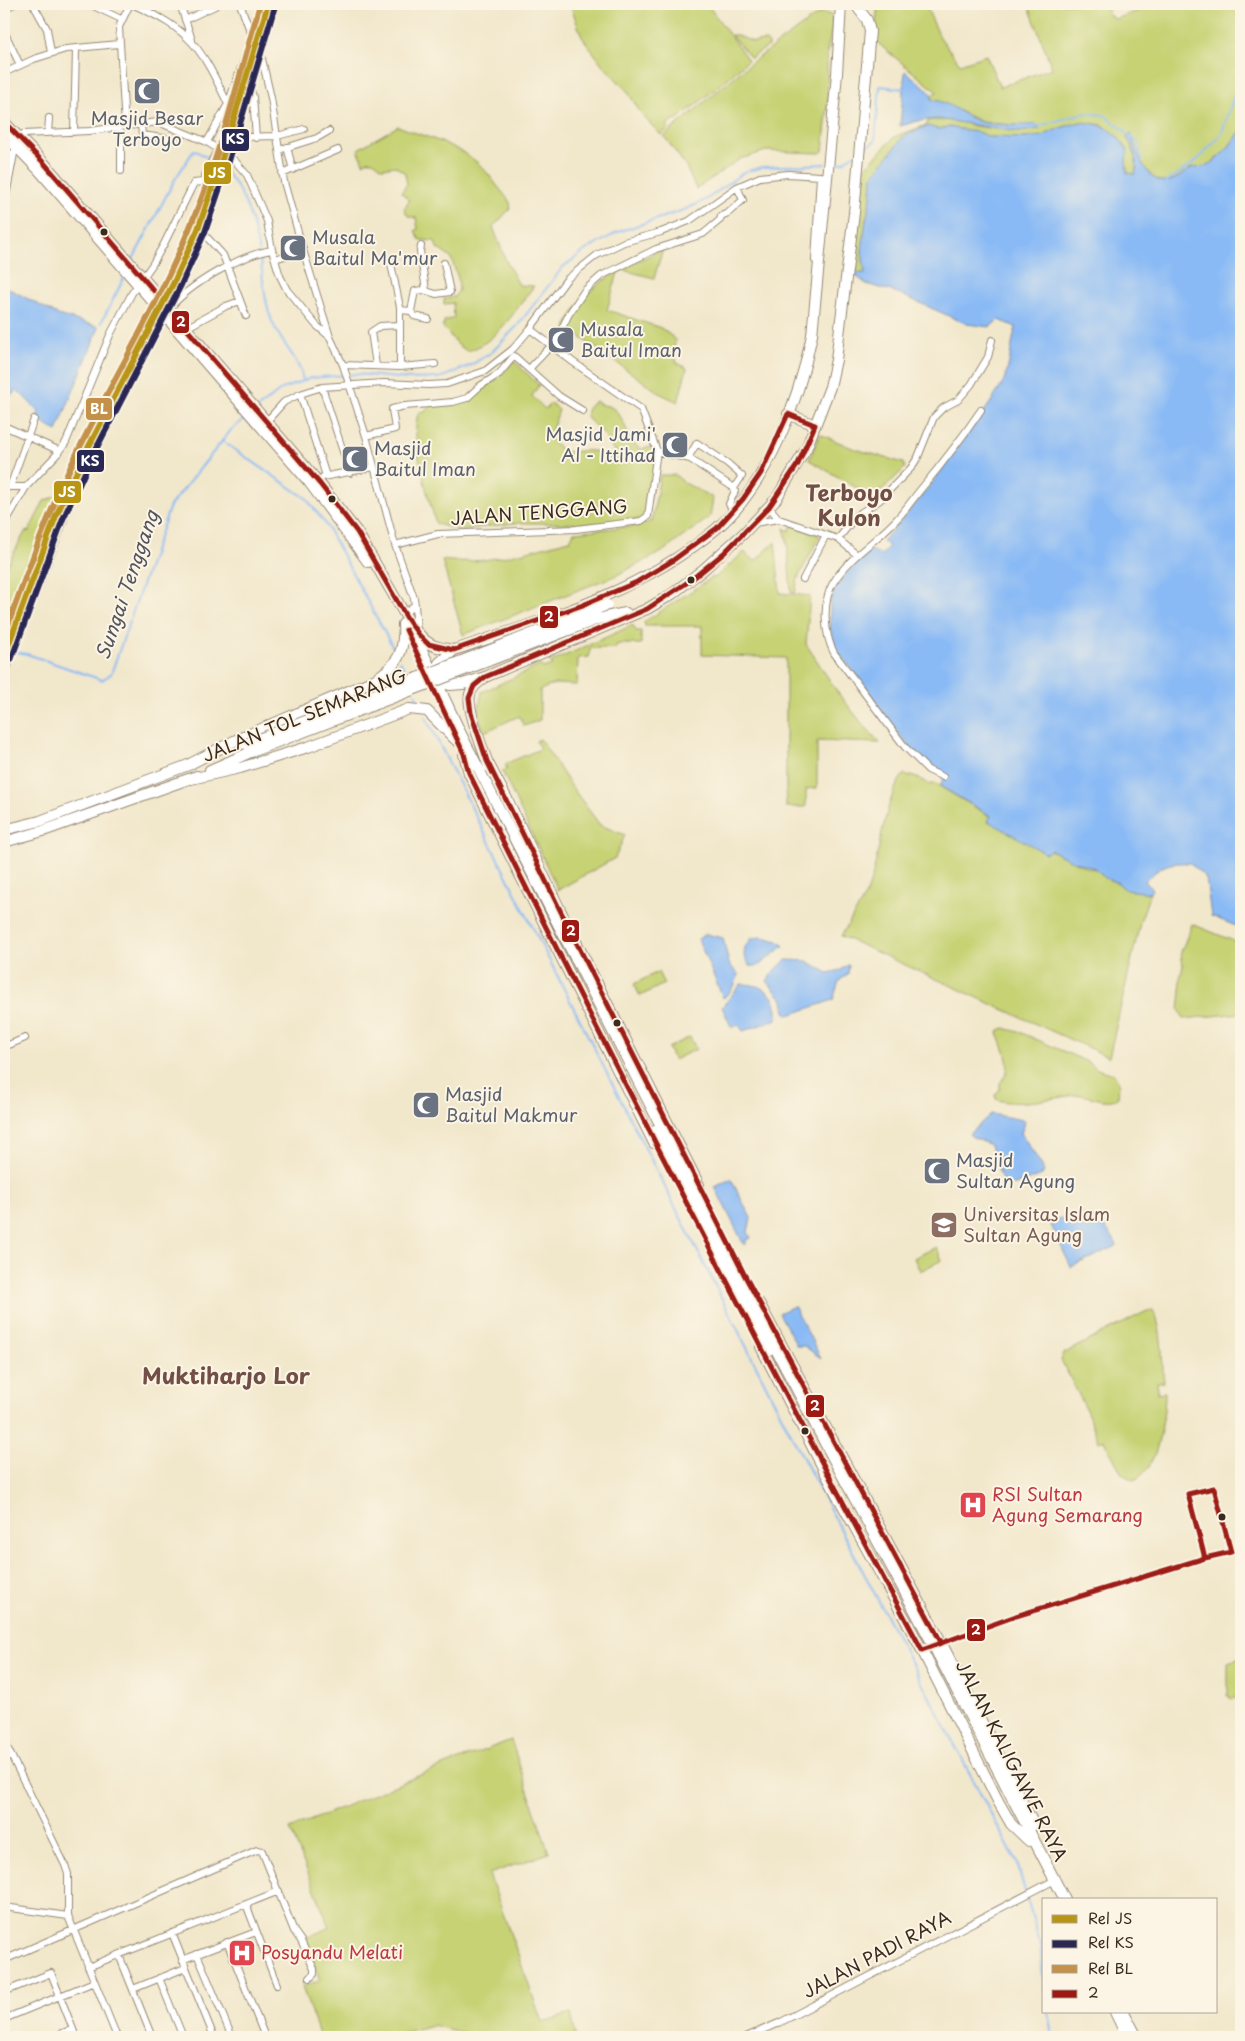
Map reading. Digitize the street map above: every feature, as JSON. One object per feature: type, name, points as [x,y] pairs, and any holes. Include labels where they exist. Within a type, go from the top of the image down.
[{"type":"highway","points":[[438,712],[434,674],[438,663],[454,650],[583,605],[637,582],[666,565],[717,528],[733,511],[761,473],[788,414],[805,367],[812,336],[837,74],[841,4]]},
{"type":"highway","points":[[417,654],[443,683],[450,685],[463,684],[485,677],[647,609],[672,594],[704,570],[770,507],[798,464],[830,388],[836,360],[854,213],[870,31],[868,20],[855,4]]},
{"type":"highway","points":[[4,122],[16,145]]},
{"type":"highway","points":[[4,134],[132,273],[167,306],[225,379]]},
{"type":"highway","points":[[132,273],[167,306],[246,405],[317,479],[405,619],[514,838]]},
{"type":"highway","points":[[788,414],[815,425]]},
{"type":"highway","name":"JALAN TOL SEMARANG","points":[[4,842],[43,831],[192,779],[249,748],[449,664],[607,605],[637,582]]},
{"type":"highway","name":"JALAN TOL SEMARANG","points":[[4,830],[40,821],[186,766],[249,748],[600,618],[647,609]]},
{"type":"highway","points":[[405,619],[428,644],[454,650]]},
{"type":"highway","points":[[186,766],[236,740],[374,680],[390,670],[405,643],[405,619]]},
{"type":"highway","points":[[405,619],[438,712]]},
{"type":"highway","points":[[485,677],[474,686],[469,698],[471,713],[514,838]]},
{"type":"highway","points":[[192,779],[240,768],[308,747],[362,726],[414,709],[438,712]]},
{"type":"highway","name":"JALAN KALIGAWE RAYA","points":[[438,712],[464,754],[930,1640],[1052,1881]]},
{"type":"highway","points":[[464,754],[469,772],[675,1183],[834,1489],[922,1650],[1010,1824],[1029,1841]]},
{"type":"highway","points":[[488,761],[740,1281],[828,1447],[982,1720],[1071,1898]]},
{"type":"highway","name":"JALAN KALIGAWE RAYA","points":[[514,838],[740,1281]]},
{"type":"highway","name":"JALAN KALIGAWE RAYA","points":[[828,1447],[1029,1841],[1064,1898]]},
{"type":"highway","points":[[1052,1881],[1057,1898]]},
{"type":"highway","points":[[1122,2014],[1127,2037]]},
{"type":"highway","points":[[1123,2014],[1136,2037]]},
{"type":"street","points":[[4,9],[14,4]]},
{"type":"street","points":[[32,4],[47,28],[52,53]]},
{"type":"street","points":[[89,4],[121,19]]},
{"type":"street","points":[[121,171],[123,126],[118,27],[121,19],[131,4],[162,18],[193,42]]},
{"type":"street","points":[[180,4],[193,42],[208,63],[228,104]]},
{"type":"street","points":[[185,20],[215,6],[214,4]]},
{"type":"street","points":[[207,142],[228,104],[252,36],[240,4]]},
{"type":"street","points":[[4,32],[6,42],[20,64]]},
{"type":"street","points":[[4,72],[20,64],[52,53],[119,44]]},
{"type":"street","points":[[74,132],[76,49]]},
{"type":"street","points":[[262,59],[273,107],[282,174],[330,337],[351,385],[415,605],[417,632]]},
{"type":"street","points":[[249,82],[253,97],[256,138]]},
{"type":"street","points":[[48,133],[49,118]]},
{"type":"street","points":[[4,206],[16,145],[23,134],[74,132],[158,122],[207,142],[217,152],[227,155],[247,175],[255,190],[266,221],[272,250],[287,290],[316,325],[330,337]]},
{"type":"street","points":[[141,123],[142,135],[176,140]]},
{"type":"street","points":[[227,155],[238,125]]},
{"type":"street","points":[[238,137],[277,136],[304,129]]},
{"type":"street","points":[[279,150],[317,138],[329,132]]},
{"type":"street","points":[[287,134],[293,170]]},
{"type":"street","points":[[4,153],[16,145]]},
{"type":"street","points":[[282,174],[338,150]]},
{"type":"street","points":[[4,525],[26,487],[66,442],[110,335],[132,273],[164,244],[194,183],[202,182],[217,152]]},
{"type":"street","points":[[264,423],[282,403],[300,394],[322,387],[384,383],[432,385],[458,381],[490,368],[511,351],[530,329],[564,282],[596,256],[624,242],[661,232],[688,221],[737,187],[760,177],[788,174],[820,176],[815,246],[815,261],[818,265]]},
{"type":"street","points":[[5,675],[16,641],[35,597],[81,475],[204,234],[220,184],[225,176]]},
{"type":"street","points":[[529,369],[552,344],[585,290],[602,276],[656,250],[703,234],[720,220],[721,216],[728,213],[743,200],[737,187]]},
{"type":"street","points":[[204,234],[218,248],[228,265],[246,316]]},
{"type":"street","points":[[421,246],[420,251],[426,290]]},
{"type":"street","points":[[167,306],[228,265],[261,252],[272,250]]},
{"type":"street","points":[[275,259],[303,250]]},
{"type":"street","points":[[390,260],[400,310],[400,367]]},
{"type":"street","points":[[411,312],[414,292],[426,290],[436,294],[450,292],[444,263]]},
{"type":"street","points":[[186,328],[226,306],[240,301]]},
{"type":"street","points":[[400,310],[428,319]]},
{"type":"street","points":[[376,365],[372,331],[380,326],[399,325]]},
{"type":"street","points":[[530,329],[573,362],[641,409],[657,451],[688,458],[734,488]]},
{"type":"street","points":[[838,539],[857,515],[880,500],[911,468],[918,457],[934,417],[966,392],[988,357],[992,340]]},
{"type":"street","points":[[366,436],[395,429],[392,409],[453,402],[467,398],[480,386],[499,374],[514,356],[559,396],[583,411]]},
{"type":"street","points":[[344,366],[376,365],[400,367],[435,364]]},
{"type":"street","points":[[322,387],[350,473]]},
{"type":"street","points":[[300,394],[317,479],[374,467]]},
{"type":"street","points":[[943,777],[928,770],[896,737],[834,653],[828,637],[826,609],[828,593],[833,583],[856,554],[880,536],[910,504],[981,410]]},
{"type":"street","points":[[26,487],[7,487],[34,419]]},
{"type":"street","points":[[4,427],[60,451]]},
{"type":"street","points":[[688,458],[697,443],[742,476],[734,488],[736,491],[730,504],[733,511]]},
{"type":"street","name":"JALAN TENGGANG","points":[[396,545],[438,534],[576,529],[642,521],[648,516],[657,451]]},
{"type":"street","points":[[770,507],[779,519]]},
{"type":"street","points":[[754,523],[779,519],[838,539],[856,554]]},
{"type":"street","points":[[802,579],[826,535]]},
{"type":"street","points":[[405,619],[415,605]]},
{"type":"street","points":[[4,1047],[25,1038]]},
{"type":"street","points":[[4,1741],[66,1865],[68,1874],[68,1916],[117,2037]]},
{"type":"street","points":[[4,1960],[73,1926],[257,1850],[262,1850],[294,1931],[314,1969],[314,1974],[310,1978]]},
{"type":"street","name":"JALAN PADI RAYA","points":[[746,2037],[781,2022],[1052,1881]]},
{"type":"street","points":[[88,1967],[279,1891]]},
{"type":"street","points":[[246,1904],[277,1985]]},
{"type":"street","points":[[4,1907],[68,1916]]},
{"type":"street","points":[[182,1960],[256,1932]]},
{"type":"street","points":[[172,1934],[214,2037]]},
{"type":"street","points":[[228,1942],[263,2032],[262,2037]]},
{"type":"street","points":[[198,1954],[232,2037]]},
{"type":"street","points":[[119,1955],[152,2037]]},
{"type":"street","points":[[133,1989],[185,1968]]},
{"type":"street","points":[[4,1992],[51,1973],[76,2037]]},
{"type":"street","points":[[159,1978],[183,2037]]},
{"type":"street","points":[[4,2019],[94,1982]]},
{"type":"street","points":[[52,2037],[73,2029]]},
{"type":"green space","points":[[570,4],[707,4],[748,60],[713,91],[667,125],[669,128],[661,135],[642,115],[627,91],[602,64],[582,37]]},
{"type":"green space","points":[[878,4],[925,4],[940,37],[960,64],[986,55],[1000,87],[1052,68],[1028,4],[1108,4],[1108,14],[1115,19],[1158,4],[1241,4],[1241,131],[1225,151],[1210,164],[1199,169],[1192,167],[1176,179],[1164,182],[1150,174],[1144,167],[1131,134],[1127,137],[1135,155],[1136,169],[1135,174],[1127,173],[1126,160],[1120,139],[1103,125],[1080,122],[1042,136],[1024,138],[989,137],[981,133],[950,127],[938,129],[927,126],[905,135],[872,176],[871,196],[862,251],[865,274],[851,272],[861,172],[894,137],[926,125],[929,120],[957,121],[974,126],[1019,132],[1036,124],[1023,126],[982,122],[937,100],[932,100],[932,95],[937,92],[874,40]]},
{"type":"green space","points":[[821,12],[832,15],[832,29],[827,52],[828,104],[823,151],[820,153],[766,151],[740,159],[696,189],[685,165],[664,136],[751,63]]},
{"type":"green space","points":[[731,35],[736,35],[753,42],[766,41],[770,45],[751,58]]},
{"type":"green space","points":[[398,126],[460,150],[469,156],[485,170],[510,202],[510,209],[493,227],[506,261],[519,285],[534,286],[497,333],[478,347],[467,351],[458,345],[442,326],[444,321],[454,318],[453,303],[444,304],[444,299],[454,297],[459,290],[458,278],[451,258],[437,248],[435,241],[420,240],[415,231],[418,229],[416,218],[408,216],[404,209],[409,200],[401,192],[407,184],[405,173],[395,166],[382,168],[375,162],[363,163],[358,149]]},
{"type":"green space","points":[[663,249],[654,278],[623,270],[618,272],[607,310],[661,328],[675,339],[674,352],[677,363],[687,368],[678,402],[661,394],[566,327],[574,312],[594,288],[606,279],[633,263]]},
{"type":"green space","points":[[514,361],[539,385],[532,396],[545,409],[551,403],[559,410],[550,436],[564,451],[595,451],[614,459],[617,453],[609,445],[603,433],[588,418],[589,407],[596,401],[615,410],[634,444],[640,449],[652,447],[658,456],[646,518],[605,524],[517,523],[460,530],[436,524],[418,451],[416,422],[419,412],[424,413],[429,406],[469,402],[477,391],[498,379]]},
{"type":"green space","points":[[820,434],[852,448],[903,463],[905,468],[874,498],[809,460]]},
{"type":"green space","points":[[660,475],[675,475],[685,483],[713,498],[710,517],[662,552],[617,575],[463,635],[442,560],[475,561],[491,559],[570,540],[574,532],[636,526],[652,521]]},
{"type":"green space","points":[[57,496],[15,608],[5,605],[4,571],[25,532],[29,531],[44,501]]},
{"type":"green space","points":[[792,525],[820,536],[798,578],[795,593],[791,592],[787,540],[784,528],[789,531]]},
{"type":"green space","points":[[775,542],[780,593],[810,596],[806,644],[838,693],[880,743],[817,741],[817,788],[806,789],[806,807],[786,807],[786,658],[702,655],[702,626],[645,626],[644,622],[713,577],[715,578],[744,552],[755,561]]},
{"type":"green space","points":[[633,625],[636,631],[641,631],[641,644],[617,644],[616,648],[590,648],[589,657],[578,658],[577,685],[555,684],[540,690],[540,720],[524,726],[519,716],[484,732],[478,713],[482,692],[541,665],[543,668],[552,665],[551,662]]},
{"type":"green space","points":[[540,739],[600,825],[625,835],[615,858],[558,890],[502,771],[507,769],[505,764],[540,749],[536,741]]},
{"type":"green space","points":[[904,774],[909,777],[912,775],[931,785],[934,783],[991,817],[988,821],[1088,868],[1097,869],[1105,878],[1118,883],[1126,890],[1150,893],[1141,919],[1109,1057],[841,936],[862,902],[871,881],[892,795]]},
{"type":"green space","points":[[1192,924],[1241,944],[1241,1013],[1184,1019],[1179,1009],[1180,978],[1183,966],[1181,952]]},
{"type":"green space","points":[[658,972],[664,984],[640,996],[634,984]]},
{"type":"green space","points":[[1004,1028],[1022,1033],[1092,1064],[1097,1069],[1114,1074],[1119,1084],[1118,1097],[1104,1100],[1077,1095],[1024,1102],[996,1099],[995,1095],[1000,1089],[1000,1083],[1007,1072],[1008,1066],[998,1033],[999,1030]]},
{"type":"green space","points":[[690,1037],[696,1049],[674,1060],[668,1048]]},
{"type":"green space","points":[[936,1247],[942,1260],[920,1271],[914,1258]]},
{"type":"green space","points":[[1147,1311],[1153,1311],[1159,1325],[1164,1382],[1157,1383],[1158,1393],[1165,1392],[1165,1402],[1154,1455],[1149,1467],[1142,1475],[1133,1480],[1122,1474],[1104,1440],[1099,1442],[1085,1407],[1061,1360],[1064,1353]]},
{"type":"green space","points":[[1241,1658],[1241,1697],[1231,1699],[1228,1695],[1228,1662]]},
{"type":"green space","points":[[511,1740],[549,1853],[489,1874],[542,2022],[571,2014],[576,2037],[480,2037],[432,2025],[387,2037],[320,2037],[302,1987],[320,1980],[304,1939],[330,1927],[290,1829],[430,1771]]},
{"type":"water","points":[[905,71],[925,87],[932,95],[932,100],[945,103],[975,120],[1000,124],[1036,124],[1040,129],[1019,132],[938,119],[918,121],[900,126]]},
{"type":"water","points":[[1080,122],[1103,126],[1113,132],[1128,150],[1126,160],[1127,173],[1135,174],[1136,159],[1127,137],[1131,133],[1144,167],[1157,180],[1164,182],[1176,179],[1193,167],[1207,165],[1214,161],[1226,150],[1241,131],[1241,928],[1211,916],[1206,878],[1190,863],[1171,864],[1156,871],[1145,881],[1152,889],[1150,893],[1126,890],[1118,883],[1105,878],[1097,869],[1070,860],[1052,850],[1045,853],[988,821],[991,816],[940,786],[945,776],[922,762],[891,725],[872,696],[835,648],[830,627],[830,603],[835,588],[849,570],[871,550],[882,555],[889,546],[882,541],[926,490],[1001,386],[1007,372],[1016,327],[999,320],[989,327],[967,324],[895,292],[866,284],[851,272],[865,273],[862,251],[871,196],[872,176],[905,135],[927,126],[938,129],[950,127],[981,133],[989,137],[1024,138],[1042,136]]},
{"type":"water","points":[[4,286],[58,315],[99,327],[57,431],[36,420],[39,412],[17,390],[4,403]]},
{"type":"water","points":[[706,934],[723,938],[729,964],[738,974],[733,987],[723,998],[698,939]]},
{"type":"water","points":[[763,937],[778,941],[784,946],[758,966],[750,966],[744,956],[745,947],[752,938]]},
{"type":"water","points":[[786,960],[807,961],[828,973],[841,970],[849,964],[848,974],[839,981],[833,1000],[789,1015],[785,1012],[783,1000],[767,981],[772,973]]},
{"type":"water","points":[[741,984],[757,986],[768,992],[773,997],[775,1003],[777,1019],[743,1031],[739,1025],[734,1025],[732,1028],[722,1007]]},
{"type":"water","points":[[991,1114],[1023,1120],[1025,1123],[1021,1133],[1042,1166],[1044,1172],[1042,1175],[1015,1185],[1003,1183],[990,1145],[969,1134]]},
{"type":"water","points":[[731,1179],[751,1218],[748,1232],[751,1238],[746,1240],[744,1245],[715,1187]]},
{"type":"water","points":[[1075,1215],[1089,1216],[1098,1220],[1117,1246],[1071,1267],[1049,1221]]},
{"type":"water","points":[[794,1306],[821,1358],[804,1346],[797,1346],[779,1313]]},
{"type":"waterway","name":"Sungai Tenggang","points":[[1166,182],[1195,162],[1221,135],[1241,75]]},
{"type":"waterway","name":"Sungai Tenggang","points":[[863,149],[875,141],[880,86],[904,89]]},
{"type":"waterway","name":"Sungai Tenggang","points":[[1036,127],[1084,113],[1104,115],[1138,143],[1142,161]]},
{"type":"waterway","points":[[132,261],[174,181],[194,150],[210,159]]},
{"type":"waterway","name":"Sungai Tenggang","points":[[832,163],[843,162],[855,154]]},
{"type":"waterway","points":[[214,162],[224,170],[239,190],[249,213],[259,251]]},
{"type":"waterway","name":"Sungai Tenggang","points":[[258,408],[282,389],[311,378],[357,374],[407,379],[439,378],[448,375],[471,365],[492,352],[518,325],[563,267],[586,250],[618,232],[684,210],[707,199],[744,172],[763,167],[825,164]]},
{"type":"waterway","points":[[260,255],[269,313],[275,329],[298,364],[303,380]]},
{"type":"waterway","points":[[101,323],[125,276]]},
{"type":"waterway","name":"Sungai Tenggang","points":[[4,650],[27,654],[102,680],[111,674],[170,506],[231,430],[247,417]]},
{"type":"waterway","points":[[222,441],[306,498],[325,523],[396,653]]},
{"type":"waterway","points":[[400,661],[408,677]]},
{"type":"waterway","points":[[415,693],[421,707]]},
{"type":"waterway","points":[[425,716],[800,1452],[1017,1863],[1040,1944],[1042,1968]]},
{"type":"waterway","points":[[1048,2014],[1052,2037]]},
{"type":"rail line","name":"BL","points":[[4,636],[39,540],[69,470],[165,283],[201,200],[220,145],[260,4]]},
{"type":"rail line","name":"JS","points":[[4,657],[56,516],[87,450],[174,282],[198,229],[222,159],[268,4]]},
{"type":"rail line","name":"KS","points":[[11,660],[63,519],[94,453],[181,285],[205,232],[229,161],[275,6]]},
{"type":"transit line","name":"2","points":[[4,122],[44,163],[320,484],[357,532],[408,620],[428,644],[454,650],[583,605],[637,582],[672,561],[717,528],[743,499],[761,473],[788,414],[815,425],[798,464],[769,507],[724,553],[691,580],[647,609],[485,677],[474,686],[469,698],[471,713],[487,761],[561,912],[744,1274],[941,1642]]},
{"type":"transit line","name":"2","points":[[406,630],[464,754],[469,773],[579,994],[749,1323],[922,1650],[1016,1616],[1205,1558]]},
{"type":"transit line","name":"2","points":[[1214,1488],[1231,1552],[1205,1558],[1188,1494],[1214,1488]]},
{"type":"place","name":"Masjid Besar Terboyo","points":[[147,91]]},
{"type":"place","name":"Musala Baitul Ma'mur","points":[[293,248]]},
{"type":"place","name":"Musala Baitul Iman","points":[[561,340]]},
{"type":"place","name":"Masjid Jami' Al - Ittihad","points":[[675,445]]},
{"type":"place","name":"Masjid Baitul Iman","points":[[355,459]]},
{"type":"place","name":"Masjid Baitul Makmur","points":[[426,1105]]},
{"type":"place","name":"Masjid Sultan Agung","points":[[937,1171]]},
{"type":"place","name":"Universitas Islam Sultan Agung","points":[[944,1225]]},
{"type":"place","name":"RSI Sultan Agung Semarang","points":[[973,1505]]},
{"type":"place","name":"Posyandu Melati","points":[[242,1953]]},
{"type":"district","name":"Terboyo Kulon","points":[[849,506]]},
{"type":"district","name":"Muktiharjo Lor","points":[[226,1376]]}]
